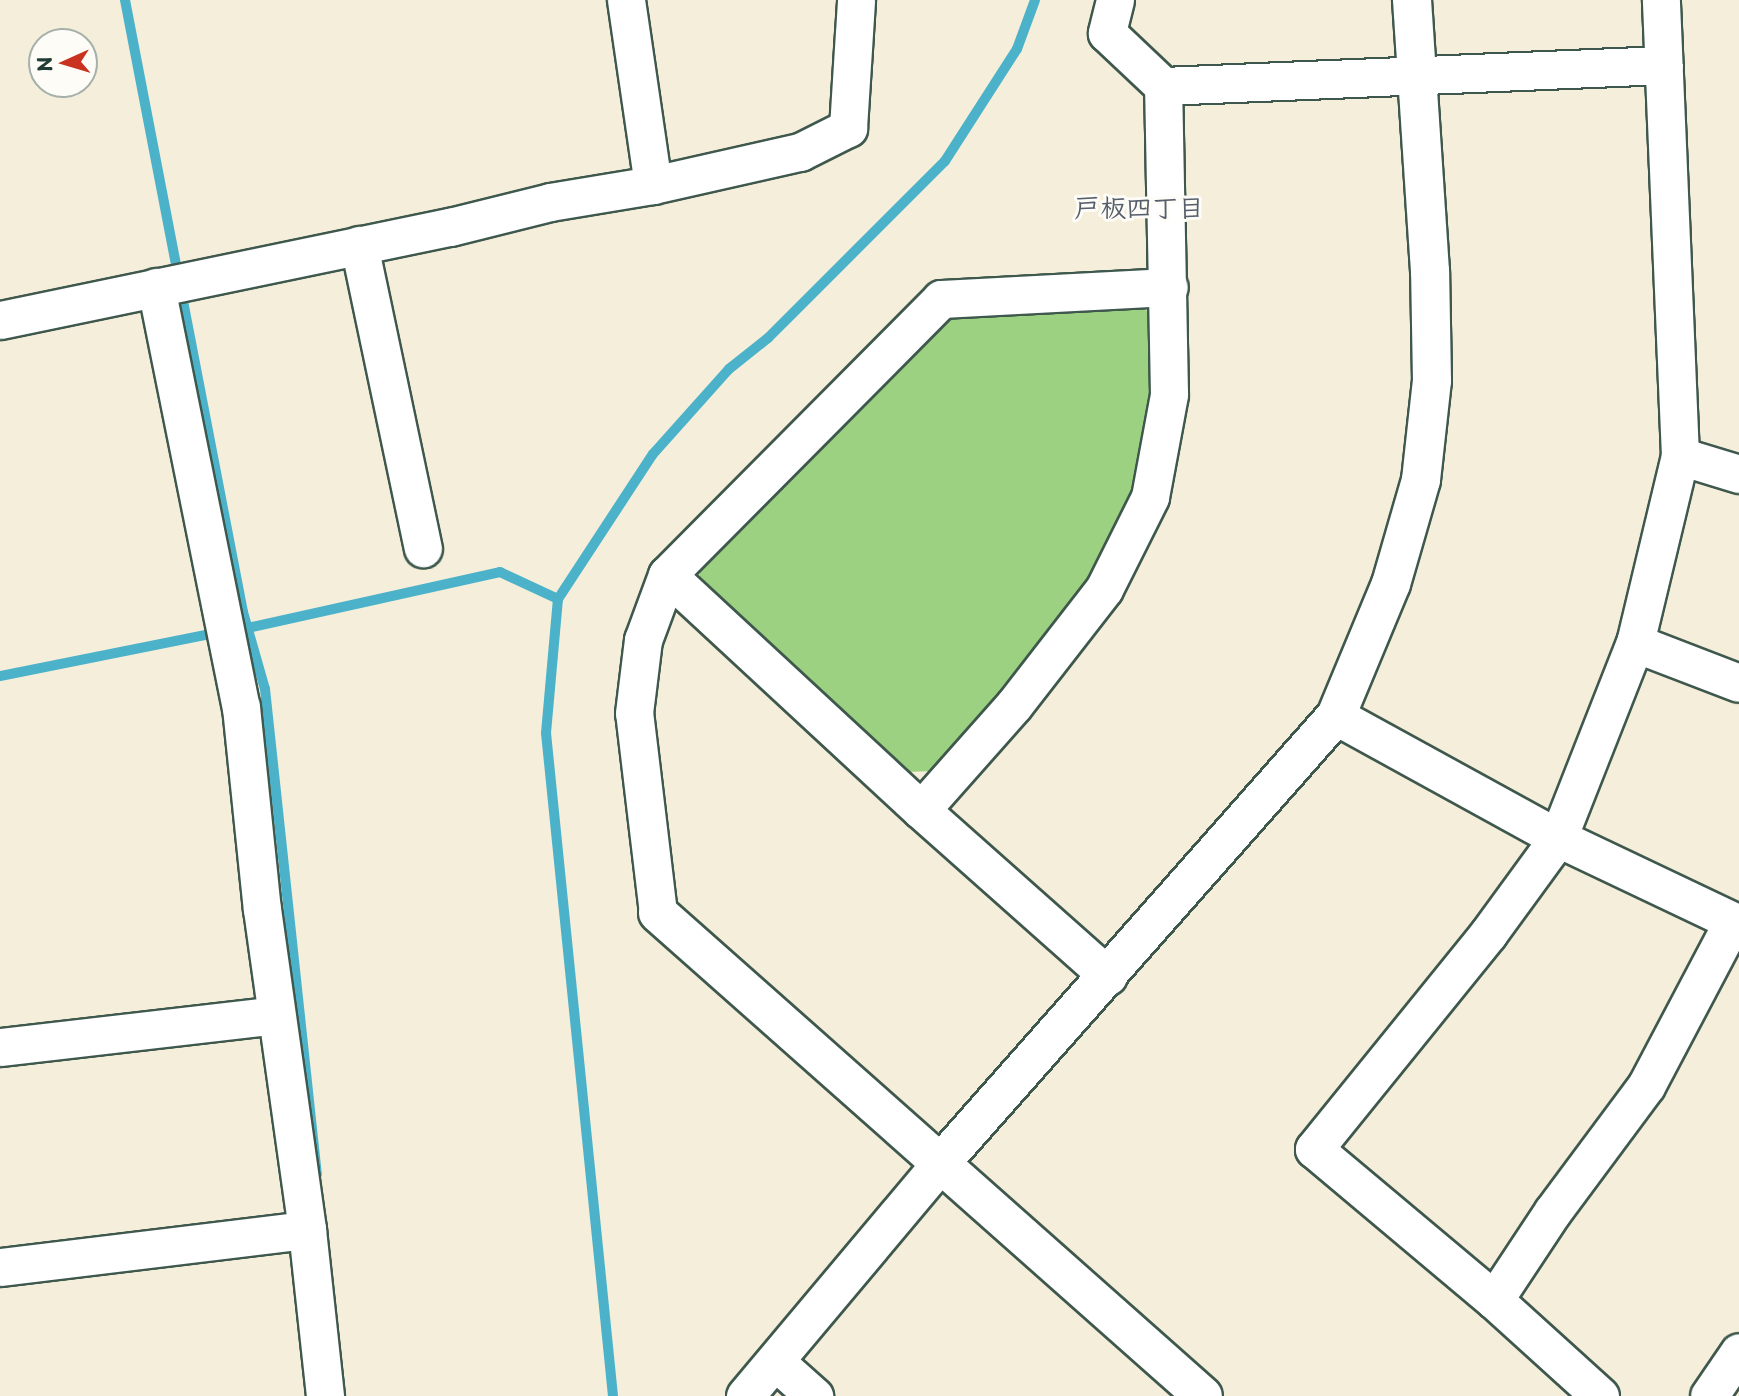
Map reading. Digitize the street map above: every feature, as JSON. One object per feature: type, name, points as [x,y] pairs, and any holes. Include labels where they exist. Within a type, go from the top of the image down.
[{"type":"street","points":[[626,0],[653,185]]},
{"type":"street","points":[[0,320],[359,246],[550,202],[653,185],[800,152],[848,128],[856,0]]},
{"type":"street","points":[[921,810],[1014,705],[1104,589],[1150,497],[1169,394],[1163,86],[1107,33],[1115,0]]},
{"type":"street","points":[[746,1396],[777,1363],[939,1165],[1336,716],[1391,584],[1421,481],[1432,381],[1430,271],[1412,0]]},
{"type":"street","points":[[1600,1396],[1494,1300],[1314,1149],[1489,934],[1558,838],[1635,643],[1680,456],[1661,0]]},
{"type":"street","points":[[1163,86],[1415,73],[1664,65]]},
{"type":"street","points":[[359,246],[423,548]]},
{"type":"street","points":[[174,283],[241,707],[275,1015],[307,1230],[325,1396]]},
{"type":"street","points":[[1169,287],[941,299],[667,575],[643,640],[634,713],[658,913],[939,1165],[1203,1396]]},
{"type":"street","points":[[1680,456],[1739,474]]},
{"type":"street","points":[[667,575],[921,810],[1108,976]]},
{"type":"street","points":[[1635,643],[1739,683]]},
{"type":"street","points":[[1336,716],[1558,838],[1735,923],[1646,1086],[1553,1211],[1494,1300]]},
{"type":"street","points":[[0,1047],[275,1015]]},
{"type":"street","points":[[0,1267],[307,1230]]},
{"type":"street","points":[[1709,1396],[1739,1352]]},
{"type":"street","points":[[777,1363],[814,1396]]},
{"type":"green space","points":[[1136,305],[1157,316],[1157,362],[1138,475],[1119,526],[1076,605],[933,771],[907,772],[699,585],[700,565],[934,320],[956,313]]},
{"type":"waterway","points":[[125,0],[243,612],[265,689],[317,1174]]},
{"type":"waterway","points":[[613,1396],[546,733],[558,599],[653,454],[729,369],[768,338],[945,161],[1017,49],[1035,0]]},
{"type":"waterway","points":[[243,629],[500,572],[558,599]]},
{"type":"waterway","points":[[0,676],[211,634]]},
{"type":"district","name":"戸板四丁目","points":[[1139,207]]}]
